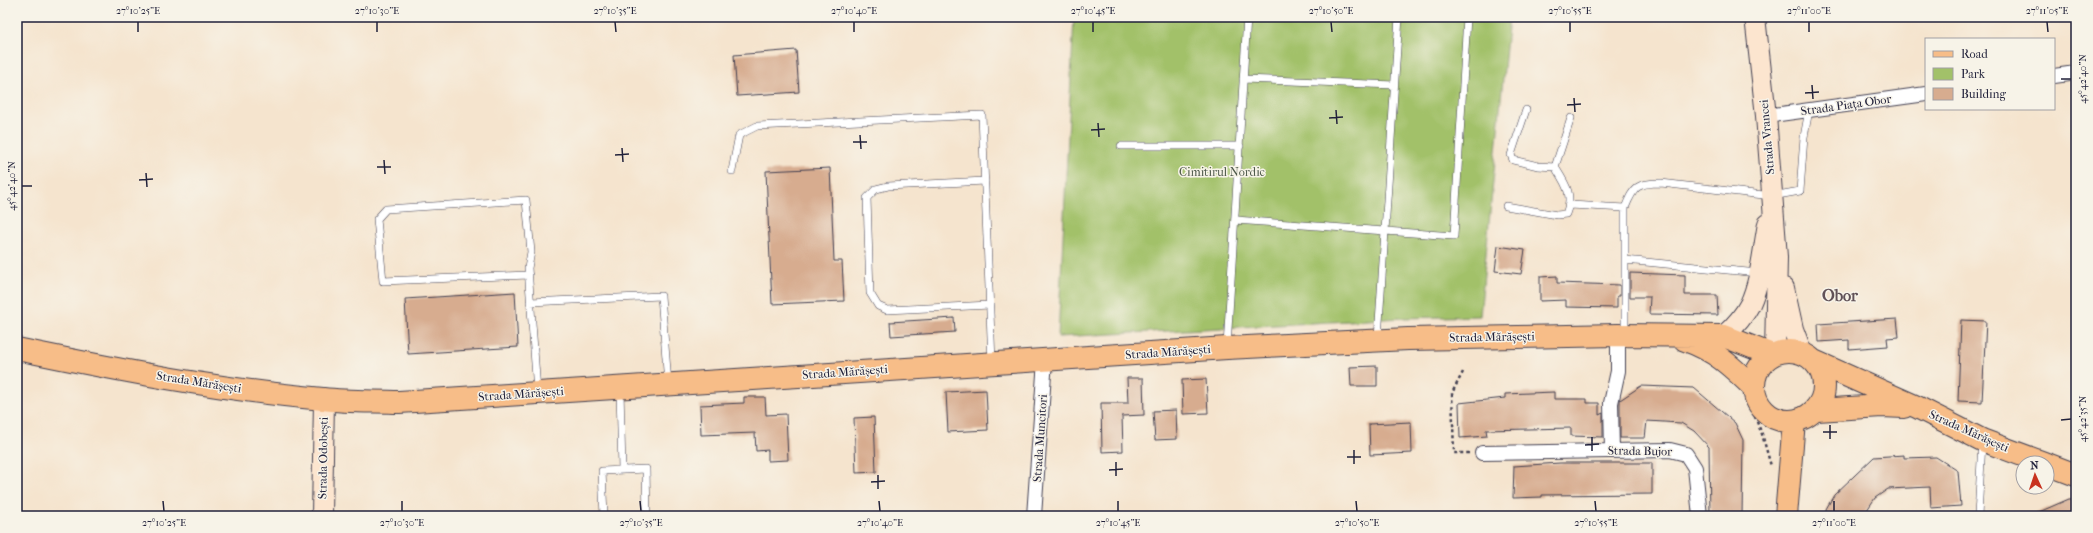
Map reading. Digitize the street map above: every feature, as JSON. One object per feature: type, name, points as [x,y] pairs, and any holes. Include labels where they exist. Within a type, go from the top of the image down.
[{"type":"main road","name":"Strada Mărășești","points":[[17,349],[238,389],[324,400],[399,402],[1227,348],[1378,340],[1621,335],[1677,337],[1724,336],[1773,354]]},
{"type":"main road","name":"Strada Mărășești","points":[[1677,337],[1706,348],[1717,355],[1751,395]]},
{"type":"main road","points":[[1788,351],[1808,357],[1821,369],[1825,380],[1826,390],[1823,401],[1817,410],[1807,417],[1794,421],[1774,419],[1765,414],[1751,395],[1757,372],[1773,354],[1788,351]]},
{"type":"main road","name":"Strada Mărășești","points":[[1808,357],[1916,407],[1982,440],[2022,455]]},
{"type":"main road","name":"Strada Mărășești","points":[[1817,410],[1882,406],[1916,407]]},
{"type":"main road","points":[[1786,516],[1794,421]]},
{"type":"main road","points":[[2055,467],[2076,475]]},
{"type":"street","name":"Strada Vrancei","points":[[1755,17],[1766,116],[1777,257],[1773,354]]},
{"type":"street","points":[[2055,76],[2076,73]]},
{"type":"street","name":"Strada Piața Obor","points":[[1766,116],[1925,94]]},
{"type":"street","points":[[1724,336],[1735,325],[1750,304],[1758,273],[1772,198]]},
{"type":"street","name":"Strada Vrancei","points":[[1777,257],[1793,329],[1808,357]]},
{"type":"street","points":[[1612,451],[1611,403],[1618,371],[1621,335]]},
{"type":"street","name":"Strada Muncitori","points":[[1034,516],[1045,360]]},
{"type":"street","name":"Strada Odobești","points":[[322,516],[324,400]]},
{"type":"street","name":"Strada Bujor","points":[[1482,453],[1670,450],[1686,454],[1695,468],[1700,516]]},
{"type":"lane","points":[[1227,348],[1247,17]]},
{"type":"lane","points":[[1378,340],[1399,17]]},
{"type":"lane","points":[[1235,220],[1454,236],[1468,17]]},
{"type":"lane","points":[[1243,79],[1394,85]]},
{"type":"lane","points":[[1526,110],[1511,155],[1513,160],[1538,166],[1555,167]]},
{"type":"lane","points":[[1621,335],[1625,260],[1625,208],[1632,192],[1637,186],[1647,183],[1661,183],[1772,198],[1800,191],[1804,137],[1809,110]]},
{"type":"lane","points":[[732,171],[739,134],[757,126],[982,115],[992,364]]},
{"type":"lane","points":[[1506,206],[1557,216],[1566,214],[1570,205],[1568,188],[1555,167],[1571,118]]},
{"type":"lane","points":[[1121,146],[1240,146]]},
{"type":"lane","points":[[985,181],[888,186],[876,189],[867,198],[870,294],[878,306],[887,310],[990,305]]},
{"type":"lane","points":[[529,275],[383,281],[377,219],[386,209],[526,200],[531,252],[529,275],[530,302],[537,392]]},
{"type":"lane","points":[[1570,205],[1625,208]]},
{"type":"lane","points":[[1625,260],[1758,273]]},
{"type":"lane","points":[[530,302],[661,296],[668,384]]},
{"type":"lane","points":[[620,388],[622,470]]},
{"type":"lane","points":[[1978,516],[1982,440]]},
{"type":"lane","points":[[604,516],[602,471],[646,469],[647,516]]},
{"type":"path","points":[[1463,372],[1452,393],[1454,453],[1482,453]]},
{"type":"path","points":[[1751,395],[1773,471]]},
{"type":"green space","name":"Cimitirul Nordic","points":[[1074,17],[1509,17],[1480,316],[1403,318],[1058,337]]},
{"type":"building","points":[[796,50],[799,92],[737,96],[734,55]]},
{"type":"building","points":[[830,168],[834,261],[842,261],[844,301],[772,304],[766,171]]},
{"type":"building","points":[[1498,246],[1525,250],[1521,274],[1495,271]]},
{"type":"building","points":[[1630,273],[1685,275],[1685,295],[1717,295],[1718,315],[1649,314],[1650,297],[1630,297]]},
{"type":"building","points":[[1557,276],[1557,283],[1620,285],[1620,296],[1617,296],[1617,308],[1566,307],[1566,300],[1540,301],[1540,277]]},
{"type":"building","points":[[515,292],[518,347],[408,354],[405,299]]},
{"type":"building","points":[[954,318],[955,332],[891,336],[890,322]]},
{"type":"building","points":[[1897,319],[1899,337],[1887,338],[1888,346],[1849,349],[1849,340],[1819,342],[1818,324]]},
{"type":"building","points":[[1961,320],[1986,321],[1982,402],[1958,401]]},
{"type":"building","points":[[1377,366],[1377,386],[1351,386],[1350,367]]},
{"type":"building","points":[[1127,378],[1143,378],[1144,415],[1122,416],[1123,451],[1102,452],[1101,403],[1128,403]]},
{"type":"building","points":[[1206,379],[1208,413],[1183,414],[1182,380]]},
{"type":"building","points":[[1641,386],[1694,388],[1735,423],[1743,440],[1742,516],[1710,516],[1709,447],[1694,431],[1681,423],[1647,421],[1645,438],[1620,438],[1620,400]]},
{"type":"building","points":[[986,390],[988,430],[948,432],[946,392]]},
{"type":"building","points":[[1554,392],[1554,399],[1587,399],[1587,403],[1599,403],[1599,415],[1603,413],[1603,437],[1571,436],[1571,428],[1486,430],[1487,436],[1460,438],[1459,403],[1505,398],[1505,394]]},
{"type":"building","points":[[744,397],[765,397],[766,415],[786,414],[788,460],[768,461],[768,450],[756,451],[755,433],[701,435],[700,405],[744,403]]},
{"type":"building","points":[[1176,410],[1177,439],[1155,440],[1153,411]]},
{"type":"building","points":[[874,417],[876,472],[856,473],[854,418]]},
{"type":"building","points":[[1411,422],[1412,453],[1370,455],[1369,424]]},
{"type":"building","points":[[1904,455],[1904,458],[1936,457],[1958,471],[1961,506],[1931,508],[1930,487],[1888,489],[1875,498],[1863,516],[1827,516],[1826,509],[1834,495],[1874,457]]},
{"type":"building","points":[[1560,463],[1652,463],[1652,494],[1542,495],[1542,497],[1513,498],[1514,466]]},
{"type":"building","points":[[2069,499],[2076,499],[2076,516],[2030,516]]},
{"type":"district","name":"Obor","points":[[1840,295]]}]
